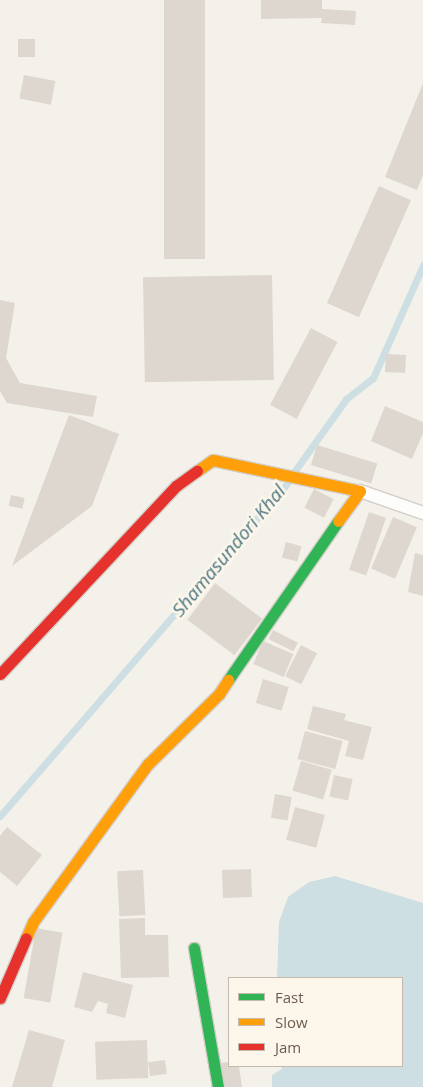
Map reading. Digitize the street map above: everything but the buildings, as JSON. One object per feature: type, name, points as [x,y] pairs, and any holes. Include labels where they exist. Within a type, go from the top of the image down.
[{"type":"street","points":[[0,674],[176,486],[213,460],[360,491],[258,634],[219,694],[148,764],[33,922],[0,998]]},
{"type":"street","points":[[194,948],[218,1087]]},
{"type":"lane","points":[[360,491],[423,512]]},
{"type":"shaded area","points":[[335,876],[423,903],[423,1087],[272,1087],[272,1075],[282,1069],[281,1067],[403,1067],[403,977],[277,977],[279,922],[288,897],[309,882]]},
{"type":"waterway","name":"Shamasundori Khal","points":[[294,472],[346,399],[373,378],[423,265]]},
{"type":"waterway","name":"Shamasundori Khal","points":[[0,816],[287,483]]},
{"type":"traffic: fast","points":[[228,680],[338,521]]},
{"type":"traffic: fast","points":[[194,948],[218,1087]]},
{"type":"traffic: slow","points":[[197,471],[213,460],[360,491],[338,521]]},
{"type":"traffic: slow","points":[[26,938],[33,922],[148,764],[219,694],[228,680]]},
{"type":"traffic: jam","points":[[0,674],[176,486],[197,471]]},
{"type":"traffic: jam","points":[[0,998],[26,938]]}]
